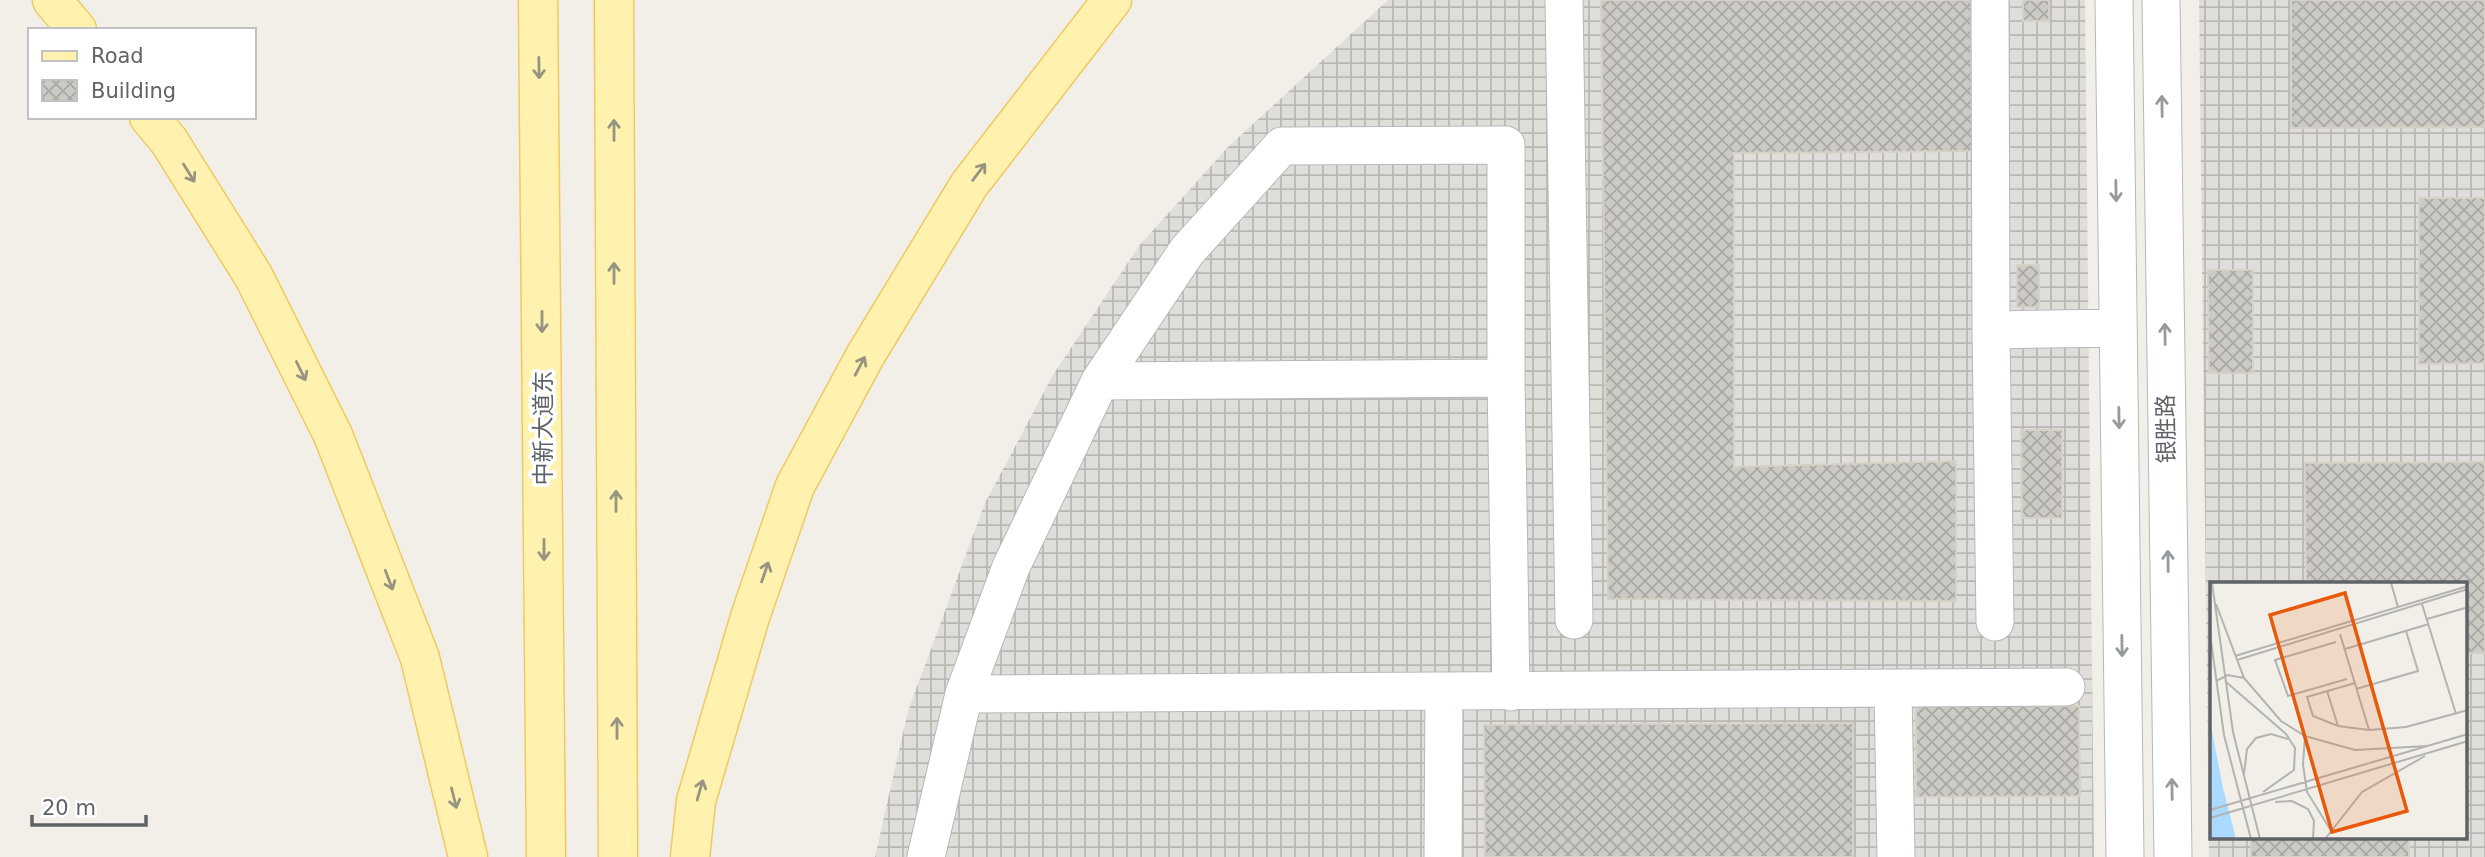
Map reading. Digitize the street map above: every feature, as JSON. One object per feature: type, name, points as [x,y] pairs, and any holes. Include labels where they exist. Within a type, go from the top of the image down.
[{"type":"main road","points":[[52,0],[74,28]]},
{"type":"main road","name":"中新大道东","points":[[538,0],[546,857]]},
{"type":"main road","points":[[614,0],[618,857]]},
{"type":"main road","points":[[690,857],[696,801],[750,617],[795,486],[865,356],[969,185],[1098,4]]},
{"type":"main road","points":[[151,119],[169,141],[254,277],[333,435],[420,658],[468,857]]},
{"type":"street","points":[[1564,0],[1574,620]]},
{"type":"street","points":[[1990,0],[1995,622]]},
{"type":"street","name":"银胜路","points":[[2113,0],[2126,857]]},
{"type":"street","name":"银胜路","points":[[2161,0],[2173,857]]},
{"type":"street","points":[[926,857],[964,694],[1011,567],[1100,381],[1187,251],[1282,146],[1506,145],[1506,378],[1511,692]]},
{"type":"street","points":[[1991,330],[2118,328]]},
{"type":"street","points":[[1100,381],[1506,378]]},
{"type":"street","points":[[964,694],[2066,687]]},
{"type":"street","points":[[1894,690],[1896,857]]},
{"type":"street","points":[[1443,857],[1444,692]]},
{"type":"shaded area","points":[[1388,0],[2085,0],[2094,857],[875,857],[908,711],[985,503],[1053,375],[1139,246],[1228,147]]},
{"type":"shaded area","points":[[2199,0],[2485,0],[2485,857],[2209,857]]},
{"type":"building","points":[[1601,0],[1971,0],[1972,151],[1734,153],[1734,467],[1956,461],[1956,601],[1608,599]]},
{"type":"building","points":[[2023,0],[2049,0],[2049,21],[2023,21]]},
{"type":"building","points":[[2291,0],[2485,0],[2485,127],[2291,128]]},
{"type":"building","points":[[2419,198],[2485,198],[2485,363],[2419,364]]},
{"type":"building","points":[[2017,265],[2039,265],[2039,307],[2017,307]]},
{"type":"building","points":[[2208,270],[2253,270],[2253,373],[2209,373]]},
{"type":"building","points":[[2021,430],[2062,430],[2062,518],[2022,518]]},
{"type":"building","points":[[2485,462],[2485,653],[2468,653],[2468,582],[2306,582],[2305,463]]},
{"type":"building","points":[[1916,706],[2079,706],[2080,796],[1916,797]]},
{"type":"building","points":[[1853,723],[1853,857],[1485,857],[1484,725]]},
{"type":"building","points":[[2251,840],[2409,840],[2409,857],[2251,857]]}]
